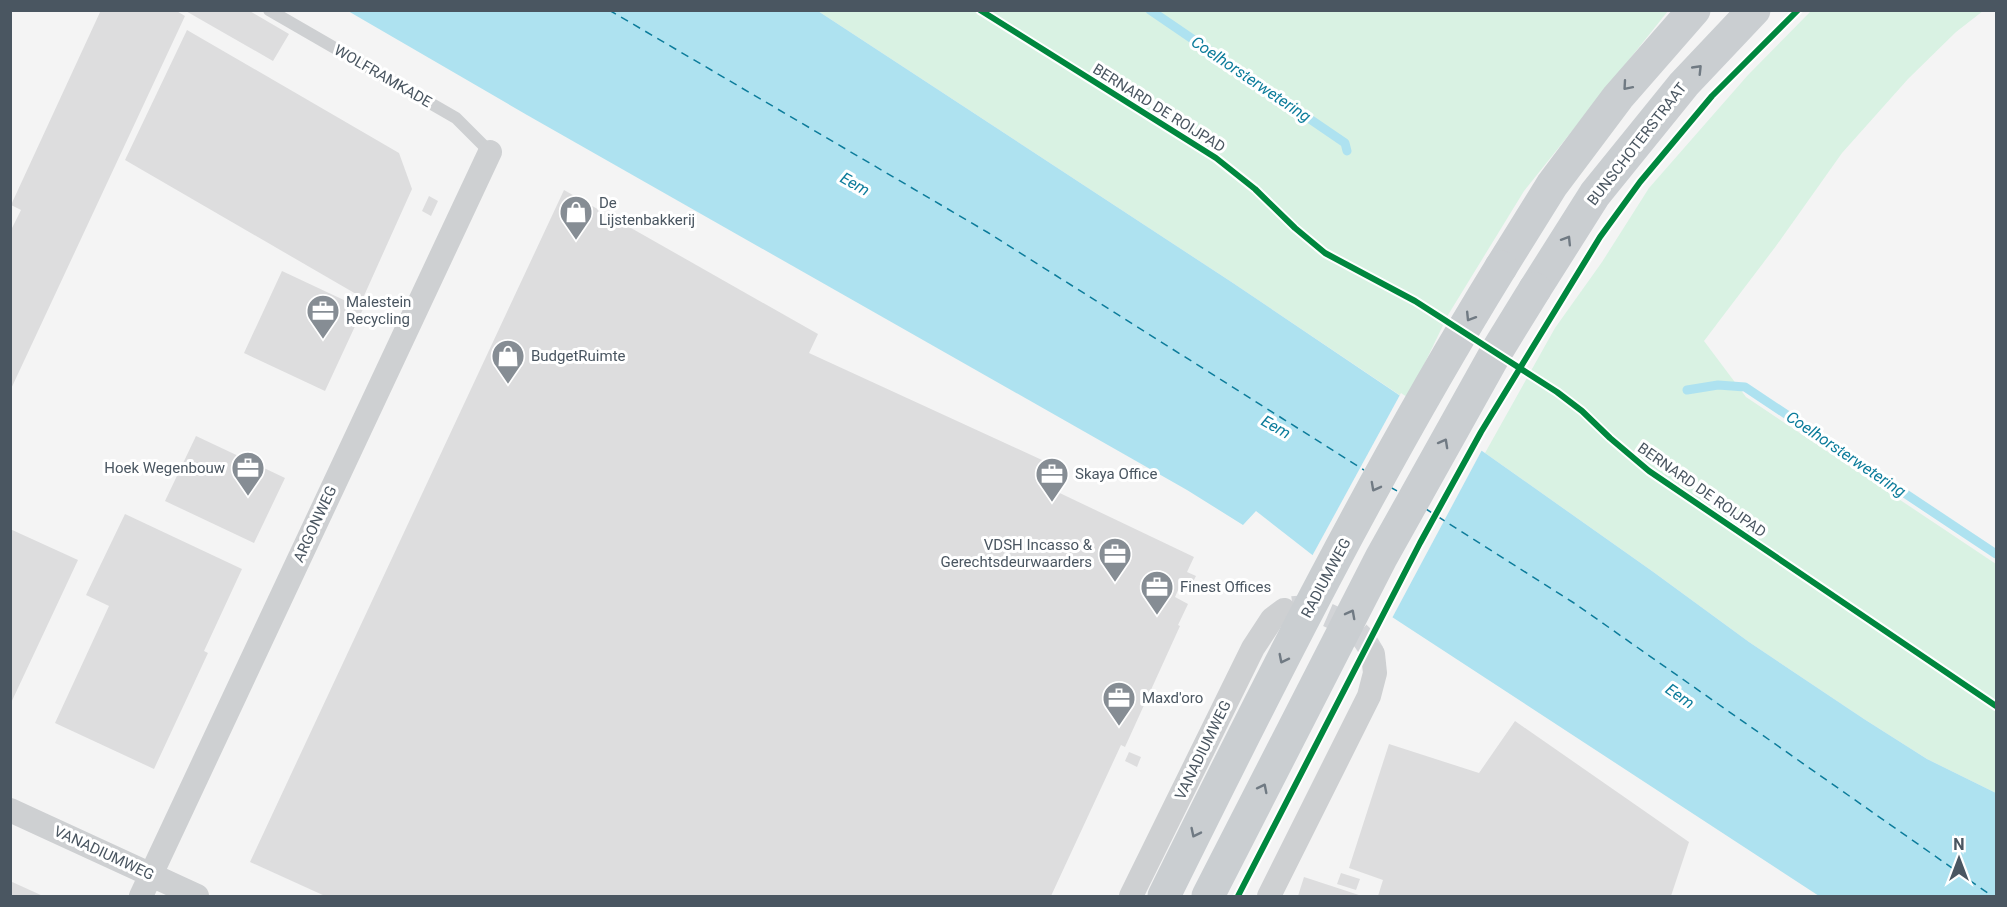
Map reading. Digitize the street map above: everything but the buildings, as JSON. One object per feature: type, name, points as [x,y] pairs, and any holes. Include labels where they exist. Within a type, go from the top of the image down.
[{"type":"main road","name":"RADIUMWEG","points":[[1164,897],[1305,616],[1408,424],[1501,267],[1552,184],[1611,106],[1694,10]]},
{"type":"main road","name":"BUNSCHOTERSTRAAT","points":[[1208,897],[1375,568],[1462,411],[1535,289],[1595,194],[1684,84],[1754,10]]},
{"type":"street","name":"ARGONWEG","points":[[141,897],[490,152]]},
{"type":"street","name":"VANADIUMWEG","points":[[1131,897],[1253,648],[1272,619],[1284,610]]},
{"type":"street","points":[[1269,897],[1369,696],[1376,673],[1373,654]]},
{"type":"street","name":"VANADIUMWEG","points":[[10,810],[197,897]]},
{"type":"lane","name":"WOLFRAMKADE","points":[[269,10],[456,118],[490,152]]},
{"type":"green space","points":[[818,11],[1668,11],[1524,191],[1448,315],[1407,400]]},
{"type":"green space","points":[[1811,11],[1983,11],[1956,32],[1908,79],[1842,153],[1776,246],[1704,341],[1746,397],[1996,564],[1996,793],[1927,759],[1864,719],[1749,642],[1485,453],[1555,328],[1602,262],[1649,188],[1748,75]]},
{"type":"water","name":"Eem","points":[[348,11],[818,11],[1233,283],[1485,453],[1749,642],[1864,719],[1927,759],[1996,793],[1996,896],[1819,896],[1392,617],[1256,511],[1243,525],[1187,490]]},
{"type":"pier","points":[[1401,393],[1483,448],[1391,620],[1311,558]]},
{"type":"waterway","name":"Coelhorsterwetering","points":[[1150,10],[1345,143],[1347,151]]},
{"type":"waterway","name":"Coelhorsterwetering","points":[[1687,390],[1718,385],[1745,387],[1996,554]]},
{"type":"ferry route","points":[[609,10],[987,232],[1364,470]]},
{"type":"ferry route","points":[[1390,487],[1399,492]]},
{"type":"ferry route","points":[[1426,509],[1574,603],[1992,896]]},
{"type":"tunnel","points":[[1293,608],[1319,611],[1345,624],[1361,636],[1373,654]]},
{"type":"cycle path","name":"BERNARD DE ROIJPAD","points":[[980,10],[1216,158],[1255,189],[1325,253],[1415,301],[1557,392],[1582,411],[1649,471],[1996,706]]},
{"type":"cycle path","points":[[1238,896],[1420,543],[1481,432],[1600,237],[1640,182],[1712,96],[1798,10]]},
{"type":"place","name":"De Lijstenbakkerij","points":[[576,241]]},
{"type":"place","name":"Malestein Recycling","points":[[323,340]]},
{"type":"place","name":"BudgetRuimte","points":[[508,385]]},
{"type":"place","name":"Hoek Wegenbouw","points":[[248,497]]},
{"type":"place","name":"Skaya Office","points":[[1052,503]]},
{"type":"place","name":"VDSH Incasso & Gerechtsdeurwaarders","points":[[1115,583]]},
{"type":"place","name":"Finest Offices","points":[[1157,616]]},
{"type":"place","name":"Maxd'oro","points":[[1119,727]]}]
